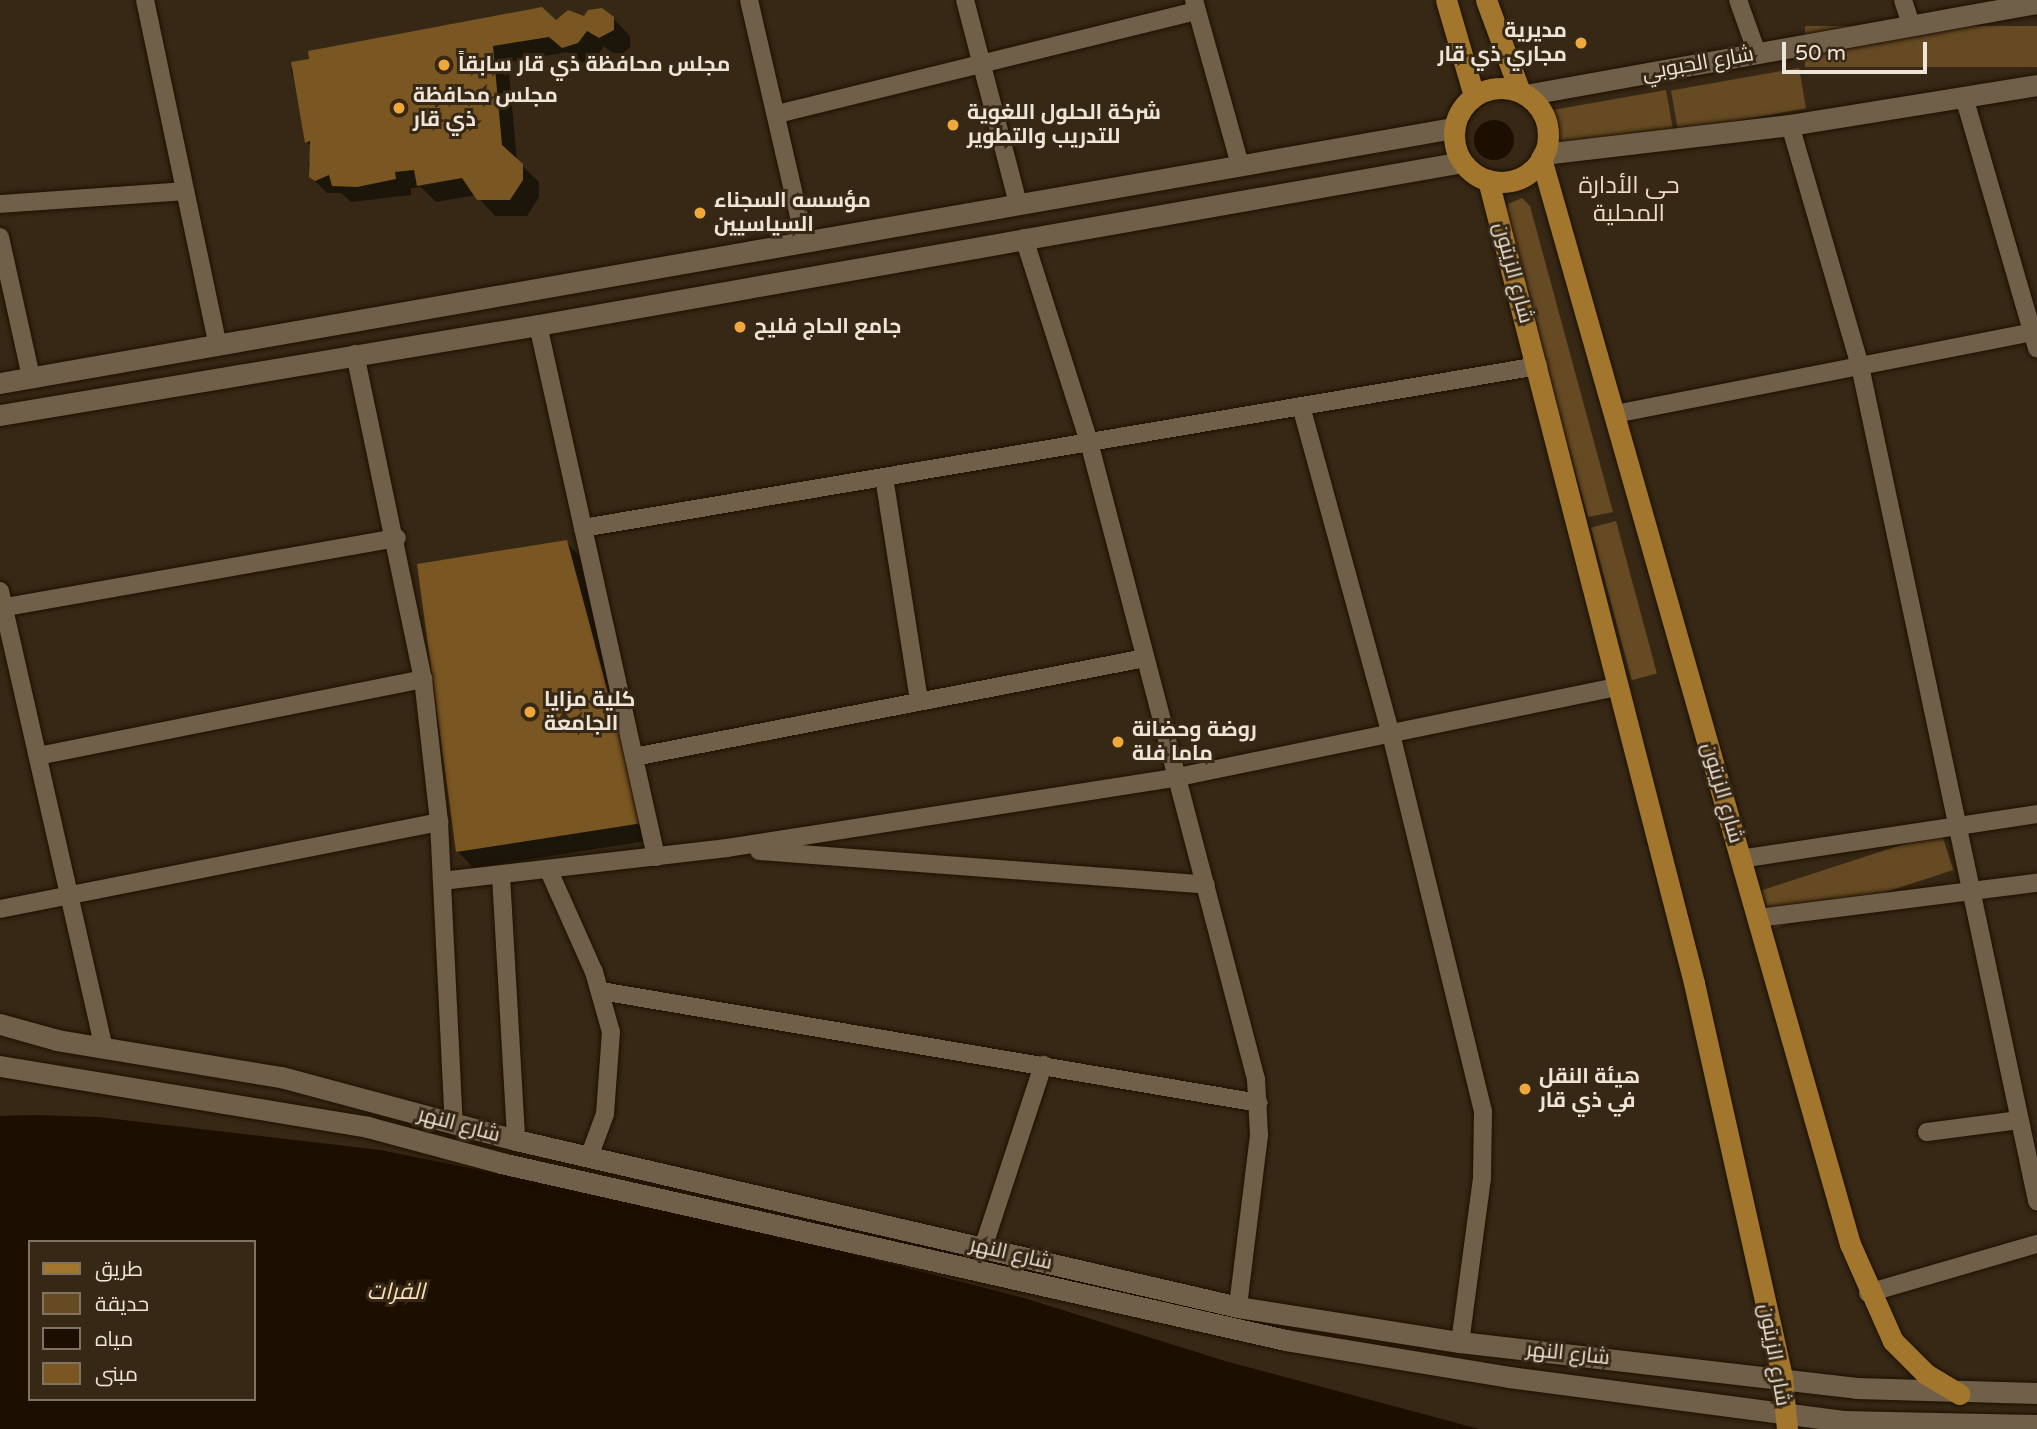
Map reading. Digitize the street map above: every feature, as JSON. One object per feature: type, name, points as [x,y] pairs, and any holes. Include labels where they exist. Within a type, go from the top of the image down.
[{"type":"main road","points":[[1446,0],[1474,96]]},
{"type":"main road","points":[[1486,0],[1522,93]]},
{"type":"main road","name":"شارع الحبوبي","points":[[1522,93],[2037,3]]},
{"type":"main road","points":[[1542,156],[1547,127],[1536,103],[1522,93],[1489,90],[1474,96],[1464,105],[1454,128],[1462,162],[1488,180],[1518,178],[1542,156],[1790,125],[2037,85]]},
{"type":"main road","points":[[0,383],[1454,128]]},
{"type":"main road","name":"شارع الزيتون","points":[[1542,156],[1850,1244],[1868,1293],[1904,1354],[1959,1394]]},
{"type":"main road","points":[[0,415],[355,354],[538,326],[888,261],[1462,162]]},
{"type":"main road","name":"شارع الزيتون","points":[[1488,180],[1538,366],[1694,983],[1782,1378],[1786,1420]]},
{"type":"main road","points":[[883,227],[888,261]]},
{"type":"main road","points":[[115,362],[120,395]]},
{"type":"main road","name":"شارع النهر","points":[[0,1024],[104,1048],[281,1077],[516,1140],[1238,1307],[1460,1342],[1856,1388],[1959,1394],[2037,1393]]},
{"type":"main road","name":"شارع النهر","points":[[0,1066],[368,1127],[527,1169],[1286,1340],[1786,1420],[1902,1424],[2037,1424]]},
{"type":"street","points":[[145,0],[217,343]]},
{"type":"street","points":[[749,0],[805,243]]},
{"type":"street","points":[[965,0],[1018,203]]},
{"type":"street","points":[[1738,0],[1758,53]]},
{"type":"street","points":[[1903,0],[1911,25]]},
{"type":"street","points":[[776,114],[982,64],[1196,6],[1240,165]]},
{"type":"street","points":[[1615,414],[1860,366],[2036,337],[1964,97]]},
{"type":"street","points":[[1790,125],[1860,366],[1954,826],[2037,1200]]},
{"type":"street","points":[[0,204],[185,191]]},
{"type":"street","points":[[0,237],[31,377]]},
{"type":"street","points":[[1024,238],[1089,442],[1178,777],[1259,1103],[1259,1135],[1238,1307]]},
{"type":"street","points":[[538,326],[656,857]]},
{"type":"street","points":[[355,354],[397,538],[423,679],[439,822],[454,1125]]},
{"type":"street","points":[[583,528],[1538,366]]},
{"type":"street","points":[[1301,406],[1391,734],[1483,1112],[1482,1178],[1460,1342]]},
{"type":"street","points":[[884,477],[919,701]]},
{"type":"street","points":[[104,1048],[1,602],[397,538]]},
{"type":"street","points":[[634,758],[1145,657]]},
{"type":"street","points":[[38,756],[423,679]]},
{"type":"street","points":[[442,881],[549,871],[727,848],[1178,777],[1618,687]]},
{"type":"street","points":[[1740,859],[2037,814]]},
{"type":"street","points":[[0,909],[439,822]]},
{"type":"street","points":[[727,848],[1206,886]]},
{"type":"street","points":[[549,871],[601,991],[611,1032],[605,1114],[589,1157]]},
{"type":"street","points":[[501,876],[516,1140]]},
{"type":"street","points":[[1758,918],[2037,883]]},
{"type":"street","points":[[601,991],[1259,1103]]},
{"type":"street","points":[[983,1248],[1043,1065]]},
{"type":"street","points":[[1927,1132],[2019,1120]]},
{"type":"street","points":[[1868,1293],[2037,1244]]},
{"type":"green space","points":[[1805,26],[2037,26],[2037,67],[1805,67]]},
{"type":"green space","points":[[1799,68],[1806,108],[1678,131],[1671,91]]},
{"type":"green space","points":[[1666,90],[1673,128],[1557,149],[1550,110]]},
{"type":"green space","points":[[1522,198],[1530,206],[1613,512],[1588,517],[1505,218],[1508,204]]},
{"type":"green space","points":[[1616,521],[1657,674],[1632,680],[1591,528]]},
{"type":"green space","points":[[1941,832],[1953,870],[1774,928],[1761,890]]},
{"type":"water","points":[[1494,120],[1508,126],[1514,140],[1508,154],[1494,160],[1480,154],[1474,140],[1480,126]]},
{"type":"water","name":"الفرات","points":[[35,1115],[98,1117],[380,1150],[681,1210],[1024,1298],[1225,1361],[1479,1429],[0,1429],[0,1116]]},
{"type":"building","name":"مجلس محافظة ذي قار","points":[[542,7],[556,20],[568,10],[584,16],[588,10],[602,8],[614,17],[614,30],[599,38],[587,31],[578,43],[562,48],[549,37],[493,46],[502,145],[523,164],[523,180],[510,200],[477,200],[462,178],[417,186],[414,170],[395,172],[396,179],[357,187],[332,186],[329,175],[315,181],[309,177],[310,141],[305,143],[291,62],[309,59],[308,51]]},
{"type":"building","points":[[567,540],[643,823],[456,852],[417,564]]},
{"type":"place","name":"مديرية مجاري ذي قار","points":[[1581,43]]},
{"type":"place","name":"مجلس محافظة ذي قار سابقاً","points":[[444,65]]},
{"type":"place","name":"مجلس محافظة ذي قار","points":[[399,108]]},
{"type":"place","name":"شركة الحلول اللغوية للتدريب والتطوير","points":[[953,125]]},
{"type":"place","name":"مؤسسه السجناء السياسيين","points":[[700,213]]},
{"type":"place","name":"جامع الحاج فليح","points":[[740,327]]},
{"type":"place","name":"كلية مزايا الجامعة","points":[[530,712]]},
{"type":"place","name":"روضة وحضانة ماما فلة","points":[[1118,742]]},
{"type":"place","name":"هيئة النقل في ذي قار","points":[[1525,1089]]},
{"type":"district","name":"حي الأدارة المحلية","points":[[1629,200]]}]
